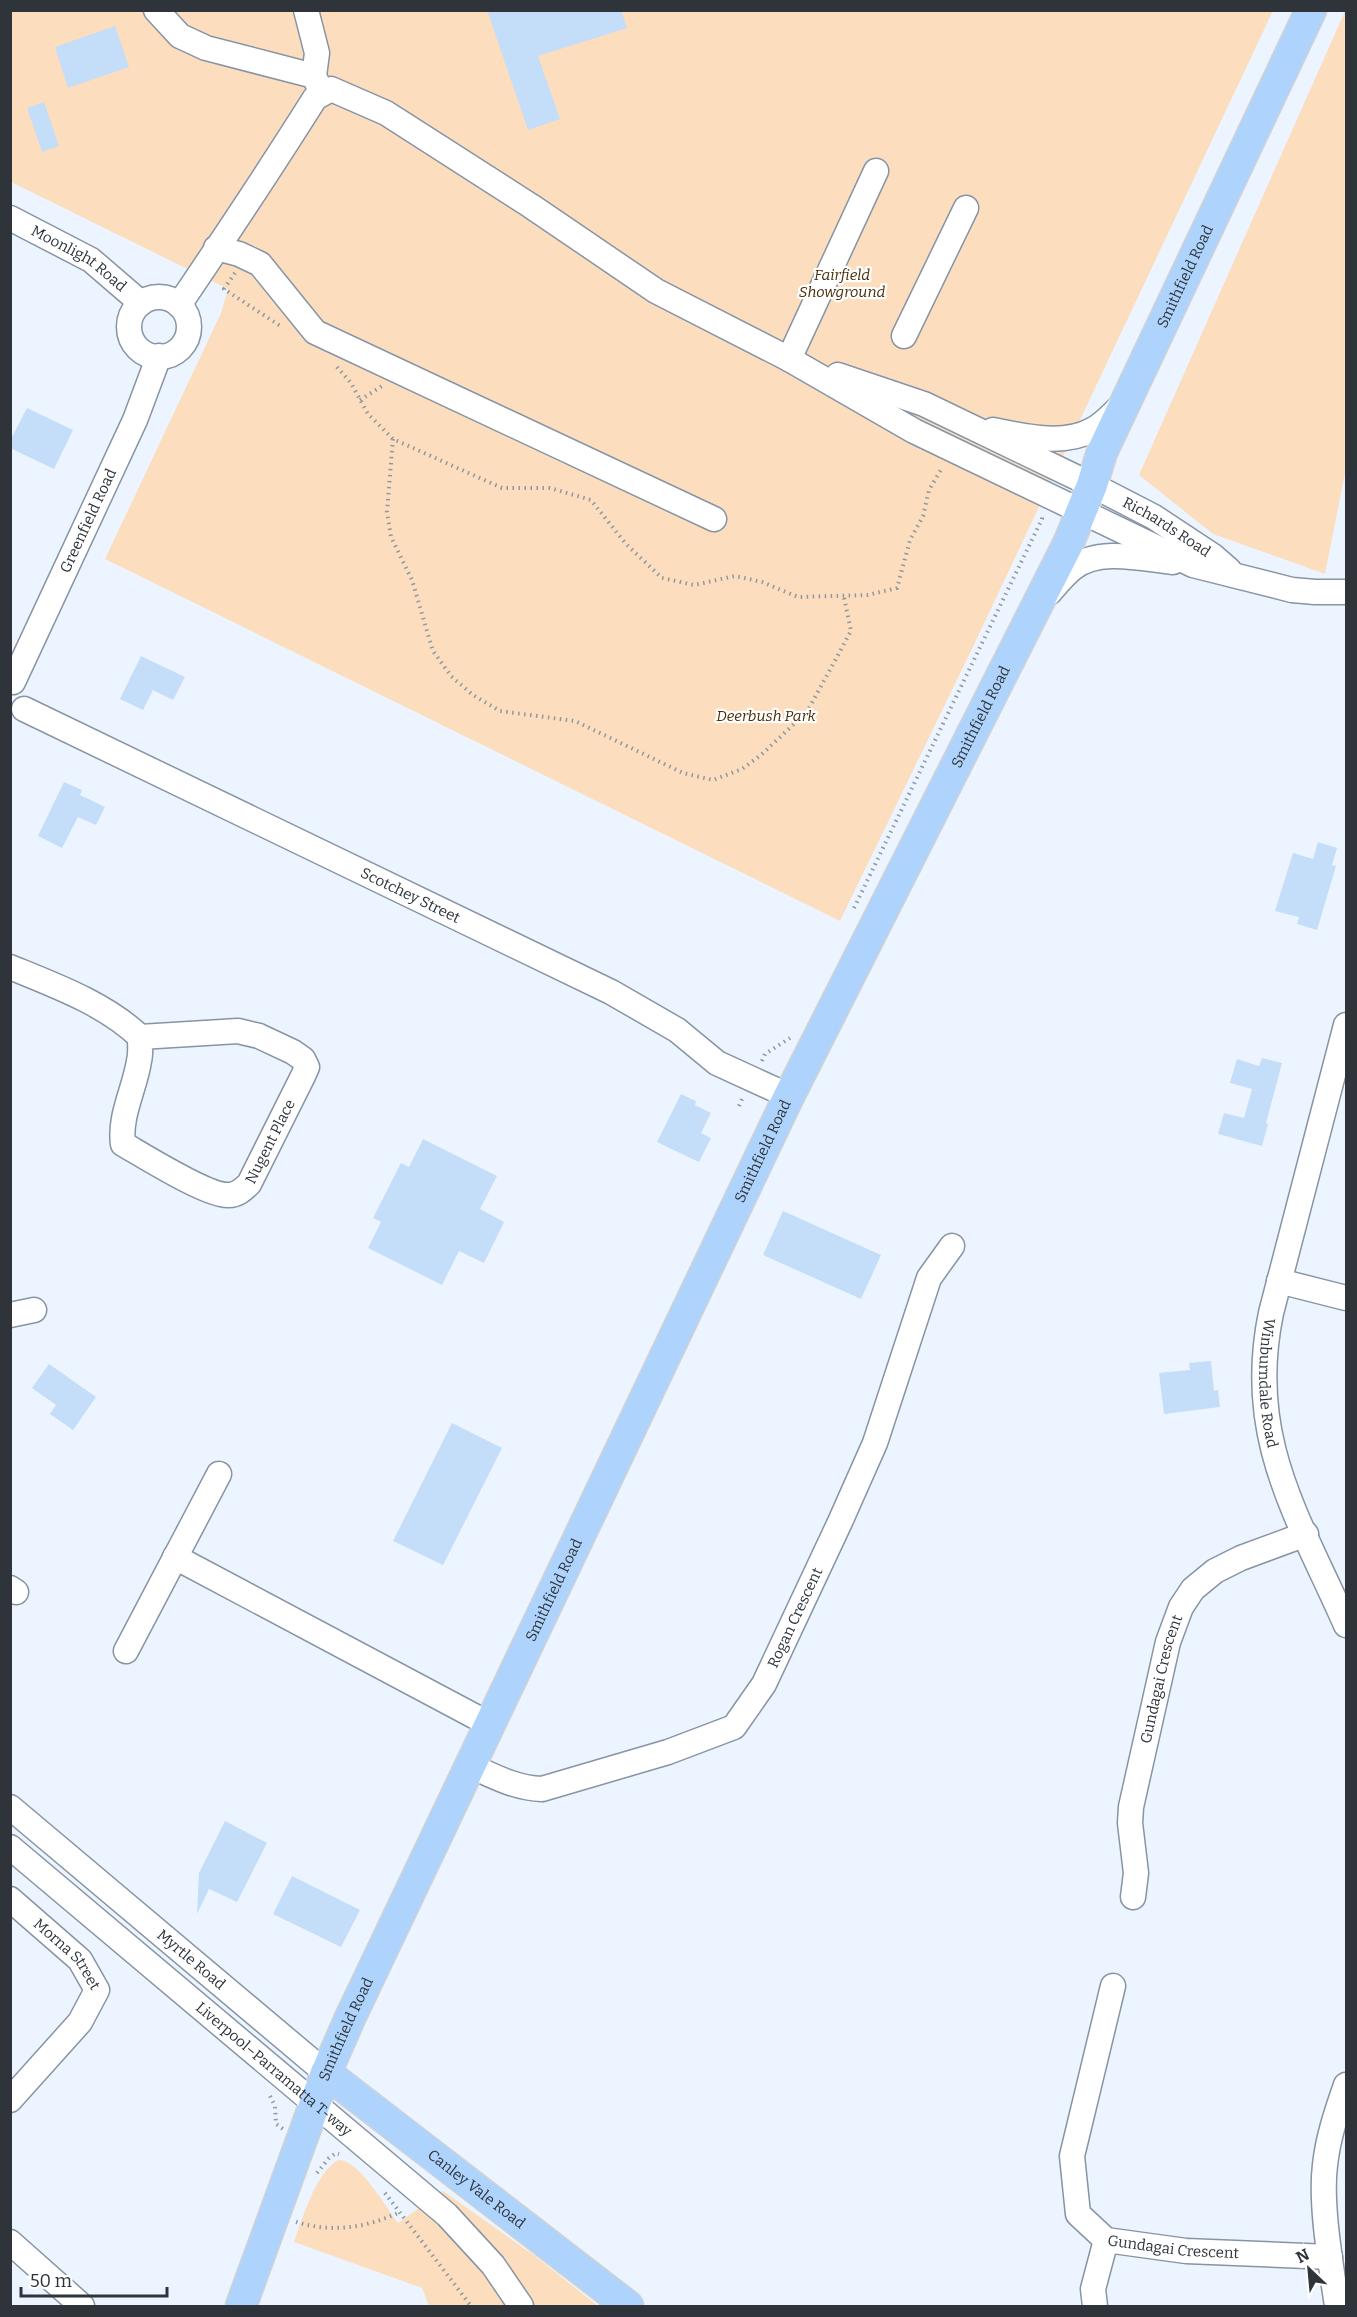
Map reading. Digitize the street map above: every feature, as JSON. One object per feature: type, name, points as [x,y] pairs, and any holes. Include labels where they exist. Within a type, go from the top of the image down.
[{"type":"main road","name":"Smithfield Road","points":[[241,2307],[326,2073],[350,2018],[789,1096],[1041,600],[1087,498],[1102,452],[1311,10]]},
{"type":"main road","name":"Canley Vale Road","points":[[326,2073],[628,2307]]},
{"type":"street","points":[[156,10],[180,36],[206,48],[331,89],[386,113],[531,206],[656,291],[789,359],[914,431],[1087,498]]},
{"type":"street","points":[[179,305],[240,216],[315,98],[318,85],[317,53],[306,10]]},
{"type":"street","points":[[789,359],[876,171]]},
{"type":"street","points":[[904,336],[966,208]]},
{"type":"street","name":"Moonlight Road","points":[[10,218],[91,260],[141,303]]},
{"type":"street","points":[[216,248],[239,254],[260,264],[315,332],[714,519]]},
{"type":"street","points":[[157,297],[167,298],[179,305],[188,318],[187,338],[174,352],[159,356],[146,354],[132,341],[129,322],[133,312],[141,303],[157,297]]},
{"type":"street","name":"Greenfield Road","points":[[12,682],[135,420],[159,356]]},
{"type":"street","points":[[789,359],[924,404],[962,422],[1087,498]]},
{"type":"street","points":[[962,422],[1004,432],[1062,439],[1076,437],[1094,430],[1126,401]]},
{"type":"street","name":"Richards Road","points":[[1087,498],[1193,565]]},
{"type":"street","name":"Richards Road","points":[[1087,498],[1154,517],[1213,556],[1235,576]]},
{"type":"street","name":"Richards Road","points":[[1041,600],[1074,567],[1087,560],[1118,556],[1193,565],[1292,590],[1347,592]]},
{"type":"street","points":[[12,682],[24,691],[27,701],[17,713]]},
{"type":"street","name":"Scotchey Street","points":[[17,713],[611,992],[677,1029],[717,1063],[789,1096]]},
{"type":"street","points":[[10,968],[119,1018],[140,1037]]},
{"type":"street","name":"Nugent Place","points":[[238,1030],[259,1036],[303,1059],[307,1066],[303,1076],[249,1184],[238,1194],[227,1196],[206,1188],[123,1144],[125,1113],[139,1062],[140,1037],[238,1030]]},
{"type":"street","name":"Winburndale Road","points":[[1345,1040],[1270,1313],[1263,1360],[1264,1406],[1276,1465],[1347,1625]]},
{"type":"street","name":"Rogan Crescent","points":[[469,1765],[526,1789],[542,1789],[668,1752],[734,1726],[764,1684],[840,1522],[874,1443],[929,1278],[952,1246]]},
{"type":"street","points":[[1279,1281],[1347,1298]]},
{"type":"street","points":[[10,1315],[34,1310]]},
{"type":"street","points":[[126,1651],[219,1474]]},
{"type":"street","name":"Gundagai Crescent","points":[[1133,1897],[1136,1873],[1130,1823],[1131,1807],[1168,1642],[1181,1607],[1193,1589],[1215,1571],[1241,1558],[1306,1534]]},
{"type":"street","points":[[175,1557],[489,1724]]},
{"type":"street","name":"Myrtle Road","points":[[10,1807],[326,2073]]},
{"type":"street","name":"Liverpool–Parramatta T-way","points":[[10,1846],[423,2195],[470,2238],[493,2265],[521,2307]]},
{"type":"street","name":"Morna Street","points":[[10,1899],[80,1960],[96,1990],[80,2022],[10,2100]]},
{"type":"street","name":"Gundagai Crescent","points":[[1113,1986],[1072,2156],[1077,2214],[1106,2240],[1186,2251],[1330,2257]]},
{"type":"street","points":[[1337,2307],[1330,2257],[1325,2167],[1330,2136],[1347,2085]]},
{"type":"street","points":[[1095,2307],[1093,2289],[1106,2240]]},
{"type":"street","points":[[10,2242],[82,2307]]},
{"type":"path","points":[[393,439],[387,512],[391,537],[412,580],[433,651],[451,676],[473,695],[500,711],[575,721],[683,773],[713,780],[742,769],[761,755],[807,712],[851,631],[844,597]]},
{"type":"path","points":[[850,916],[1042,519],[1041,508]]},
{"type":"path","points":[[758,1067],[765,1054],[788,1040],[793,1034]]},
{"type":"path","points":[[329,2158],[336,2153],[345,2156]]},
{"type":"path","points":[[382,2188],[471,2307]]},
{"type":"path","points":[[294,2222],[320,2228],[353,2227],[368,2225],[400,2212]]},
{"type":"green space","name":"Fairfield Showground","points":[[10,11],[1273,11],[971,651],[840,921],[105,559],[221,313],[228,289],[11,182]]},
{"type":"green space","points":[[1345,11],[1346,468],[1325,574],[1213,534],[1139,475]]},
{"type":"green space","points":[[338,2160],[346,2161],[363,2175],[398,2223],[443,2191],[535,2256],[598,2306],[429,2306],[422,2288],[294,2242],[316,2186]]},
{"type":"building","points":[[487,10],[621,10],[627,28],[538,56],[560,119],[528,130]]},
{"type":"building","points":[[115,26],[129,67],[68,88],[55,47]]},
{"type":"building","points":[[44,102],[59,146],[42,152],[27,108]]},
{"type":"building","points":[[27,408],[73,430],[54,469],[10,448],[10,441]]},
{"type":"building","points":[[141,656],[185,677],[173,700],[153,690],[143,710],[120,699]]},
{"type":"building","points":[[64,782],[82,790],[80,795],[105,807],[96,825],[78,817],[62,848],[38,836]]},
{"type":"building","points":[[1318,842],[1337,848],[1332,865],[1336,866],[1317,930],[1297,924],[1299,917],[1275,911],[1293,853],[1313,859]]},
{"type":"building","points":[[1262,1058],[1282,1063],[1262,1146],[1218,1134],[1224,1113],[1244,1118],[1252,1089],[1230,1083],[1237,1059],[1259,1066]]},
{"type":"building","points":[[681,1094],[696,1101],[695,1105],[711,1113],[701,1133],[711,1138],[699,1162],[657,1142]]},
{"type":"building","points":[[423,1139],[497,1176],[480,1209],[504,1222],[484,1263],[459,1251],[442,1285],[368,1248],[381,1222],[373,1218],[401,1163],[409,1167]]},
{"type":"building","points":[[783,1211],[881,1255],[861,1299],[763,1255]]},
{"type":"building","points":[[1211,1361],[1214,1391],[1218,1390],[1220,1407],[1164,1414],[1159,1373],[1190,1370],[1189,1363]]},
{"type":"building","points":[[49,1364],[96,1397],[73,1430],[50,1414],[56,1405],[32,1388]]},
{"type":"building","points":[[452,1423],[502,1448],[443,1565],[393,1541]]},
{"type":"building","points":[[225,1821],[267,1843],[237,1902],[209,1889],[197,1914],[199,1873]]},
{"type":"building","points":[[292,1876],[360,1910],[341,1947],[273,1914]]},
{"type":"park label","name":"Deerbush Park","points":[[766,716]]}]
